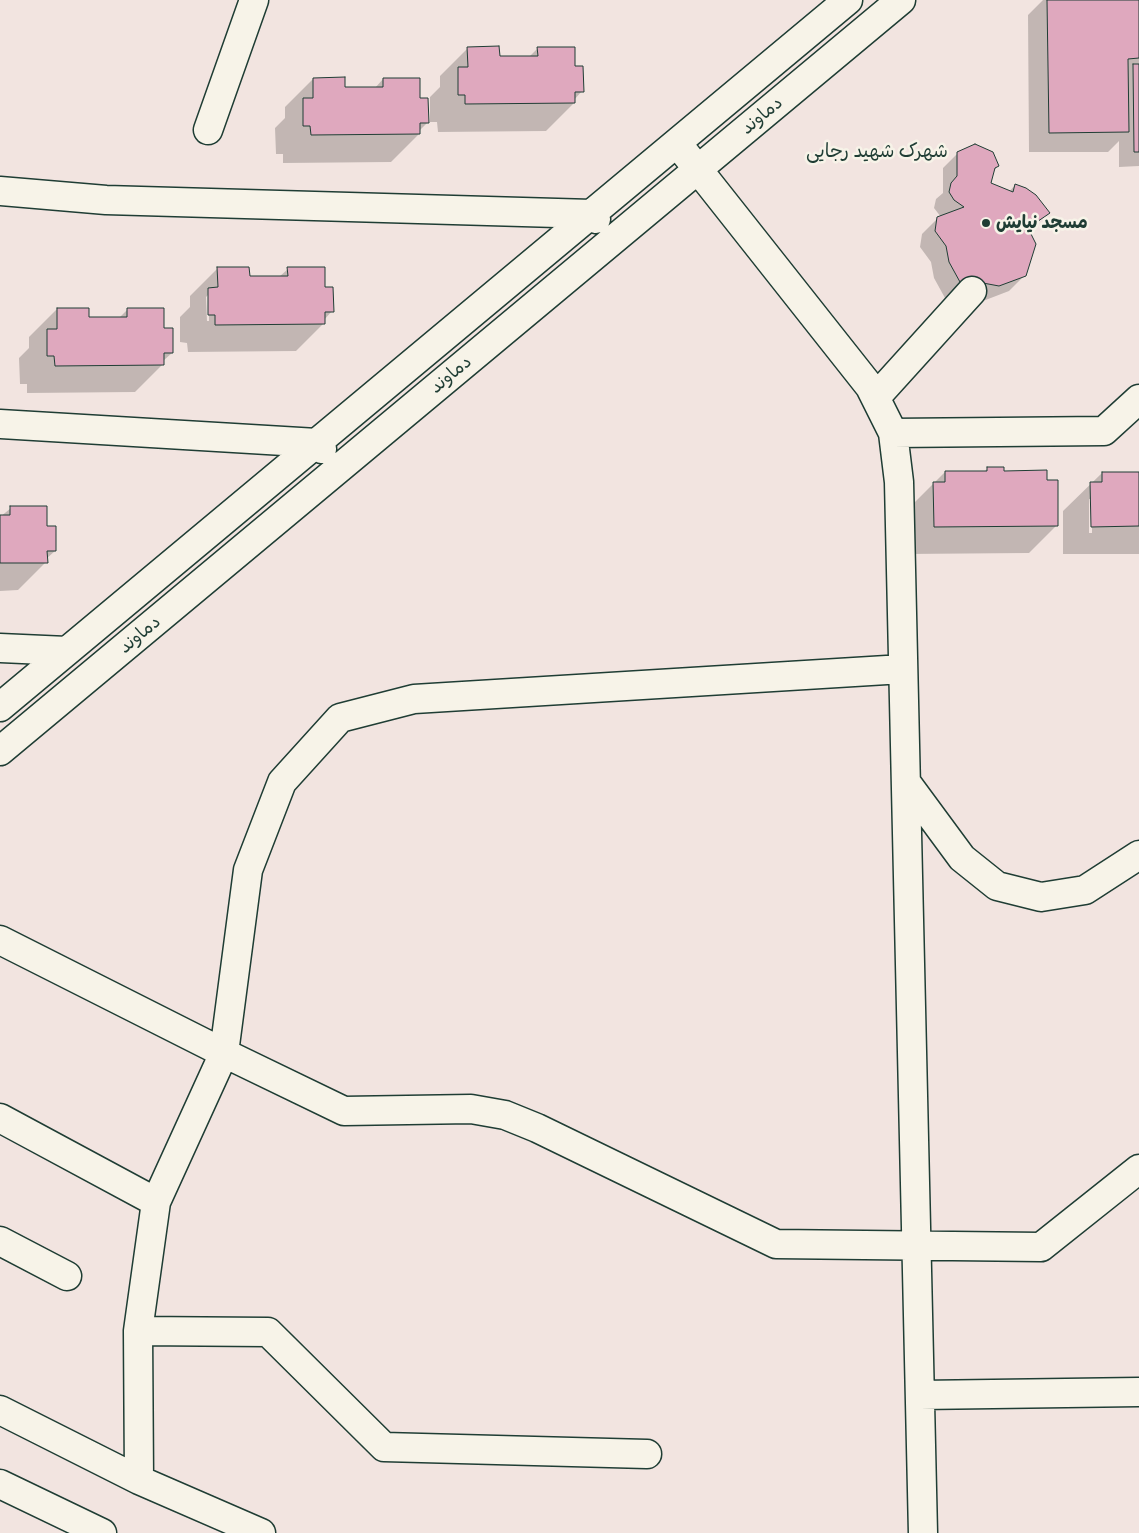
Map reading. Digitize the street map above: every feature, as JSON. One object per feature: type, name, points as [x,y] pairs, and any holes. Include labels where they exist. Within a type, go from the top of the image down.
[{"type":"street","points":[[208,130],[254,0]]},
{"type":"street","name":"دماوند","points":[[0,707],[848,0]]},
{"type":"street","name":"دماوند","points":[[0,751],[901,0]]},
{"type":"street","points":[[677,143],[870,387],[893,432],[899,482],[923,1533]]},
{"type":"street","points":[[0,192],[106,200],[592,214],[613,240]]},
{"type":"street","points":[[876,398],[972,291]]},
{"type":"street","points":[[893,432],[1104,431],[1139,399]]},
{"type":"street","points":[[0,424],[317,443],[338,469]]},
{"type":"street","points":[[0,648],[67,650]]},
{"type":"street","points":[[139,1480],[138,1331],[156,1202],[224,1053],[248,870],[282,782],[340,718],[414,699],[904,669]]},
{"type":"street","points":[[906,782],[962,858],[997,886],[1041,897],[1086,890],[1139,855]]},
{"type":"street","points":[[0,940],[344,1111],[471,1110],[505,1114],[538,1128],[776,1244],[1041,1248],[1139,1169]]},
{"type":"street","points":[[0,1118],[156,1202]]},
{"type":"street","points":[[0,1241],[67,1276]]},
{"type":"street","points":[[138,1331],[268,1332],[384,1448],[647,1454]]},
{"type":"street","points":[[920,1395],[1139,1392]]},
{"type":"street","points":[[0,1410],[139,1480],[261,1533]]},
{"type":"street","points":[[0,1484],[102,1533]]},
{"type":"building","points":[[1047,0],[1139,0],[1139,58],[1128,59],[1129,132],[1049,133]]},
{"type":"building","points":[[499,46],[500,56],[538,56],[537,47],[575,47],[575,66],[583,66],[584,92],[575,92],[575,103],[465,104],[465,95],[458,95],[458,67],[468,67],[467,47]]},
{"type":"building","points":[[1133,64],[1139,64],[1139,152],[1134,152]]},
{"type":"building","points":[[345,77],[345,87],[383,87],[383,78],[420,78],[420,98],[428,98],[429,123],[420,123],[420,134],[311,135],[310,126],[303,126],[303,98],[313,98],[313,78]]},
{"type":"building","name":"مسجد نیایش","points":[[975,144],[993,152],[999,166],[995,168],[991,183],[1013,192],[1015,184],[1026,188],[1036,195],[1050,213],[1028,228],[1036,244],[1026,276],[999,286],[983,283],[972,291],[960,282],[949,262],[946,246],[935,231],[937,217],[964,207],[954,200],[949,192],[951,183],[957,176],[957,152]]},
{"type":"building","points":[[217,267],[249,267],[250,276],[288,276],[287,267],[325,267],[325,287],[333,287],[334,312],[325,312],[325,324],[215,325],[215,315],[208,315],[208,288],[218,287]]},
{"type":"building","points":[[57,308],[89,308],[89,317],[127,317],[127,308],[164,308],[164,328],[173,328],[173,353],[164,353],[164,365],[55,366],[54,356],[47,356],[47,329],[57,329]]},
{"type":"building","points":[[987,467],[1004,467],[1004,471],[1047,470],[1047,480],[1058,480],[1058,526],[934,527],[933,482],[945,482],[945,471],[987,471]]},
{"type":"building","points":[[1102,472],[1139,472],[1139,526],[1091,527],[1090,482],[1102,482]]},
{"type":"building","points":[[10,506],[47,506],[47,526],[56,526],[56,551],[47,551],[48,563],[0,563],[0,515],[10,515]]},
{"type":"place","name":"مسجد نیایش","points":[[986,223]]},
{"type":"district","name":"شهرک شهید رجایی","points":[[877,152]]}]
